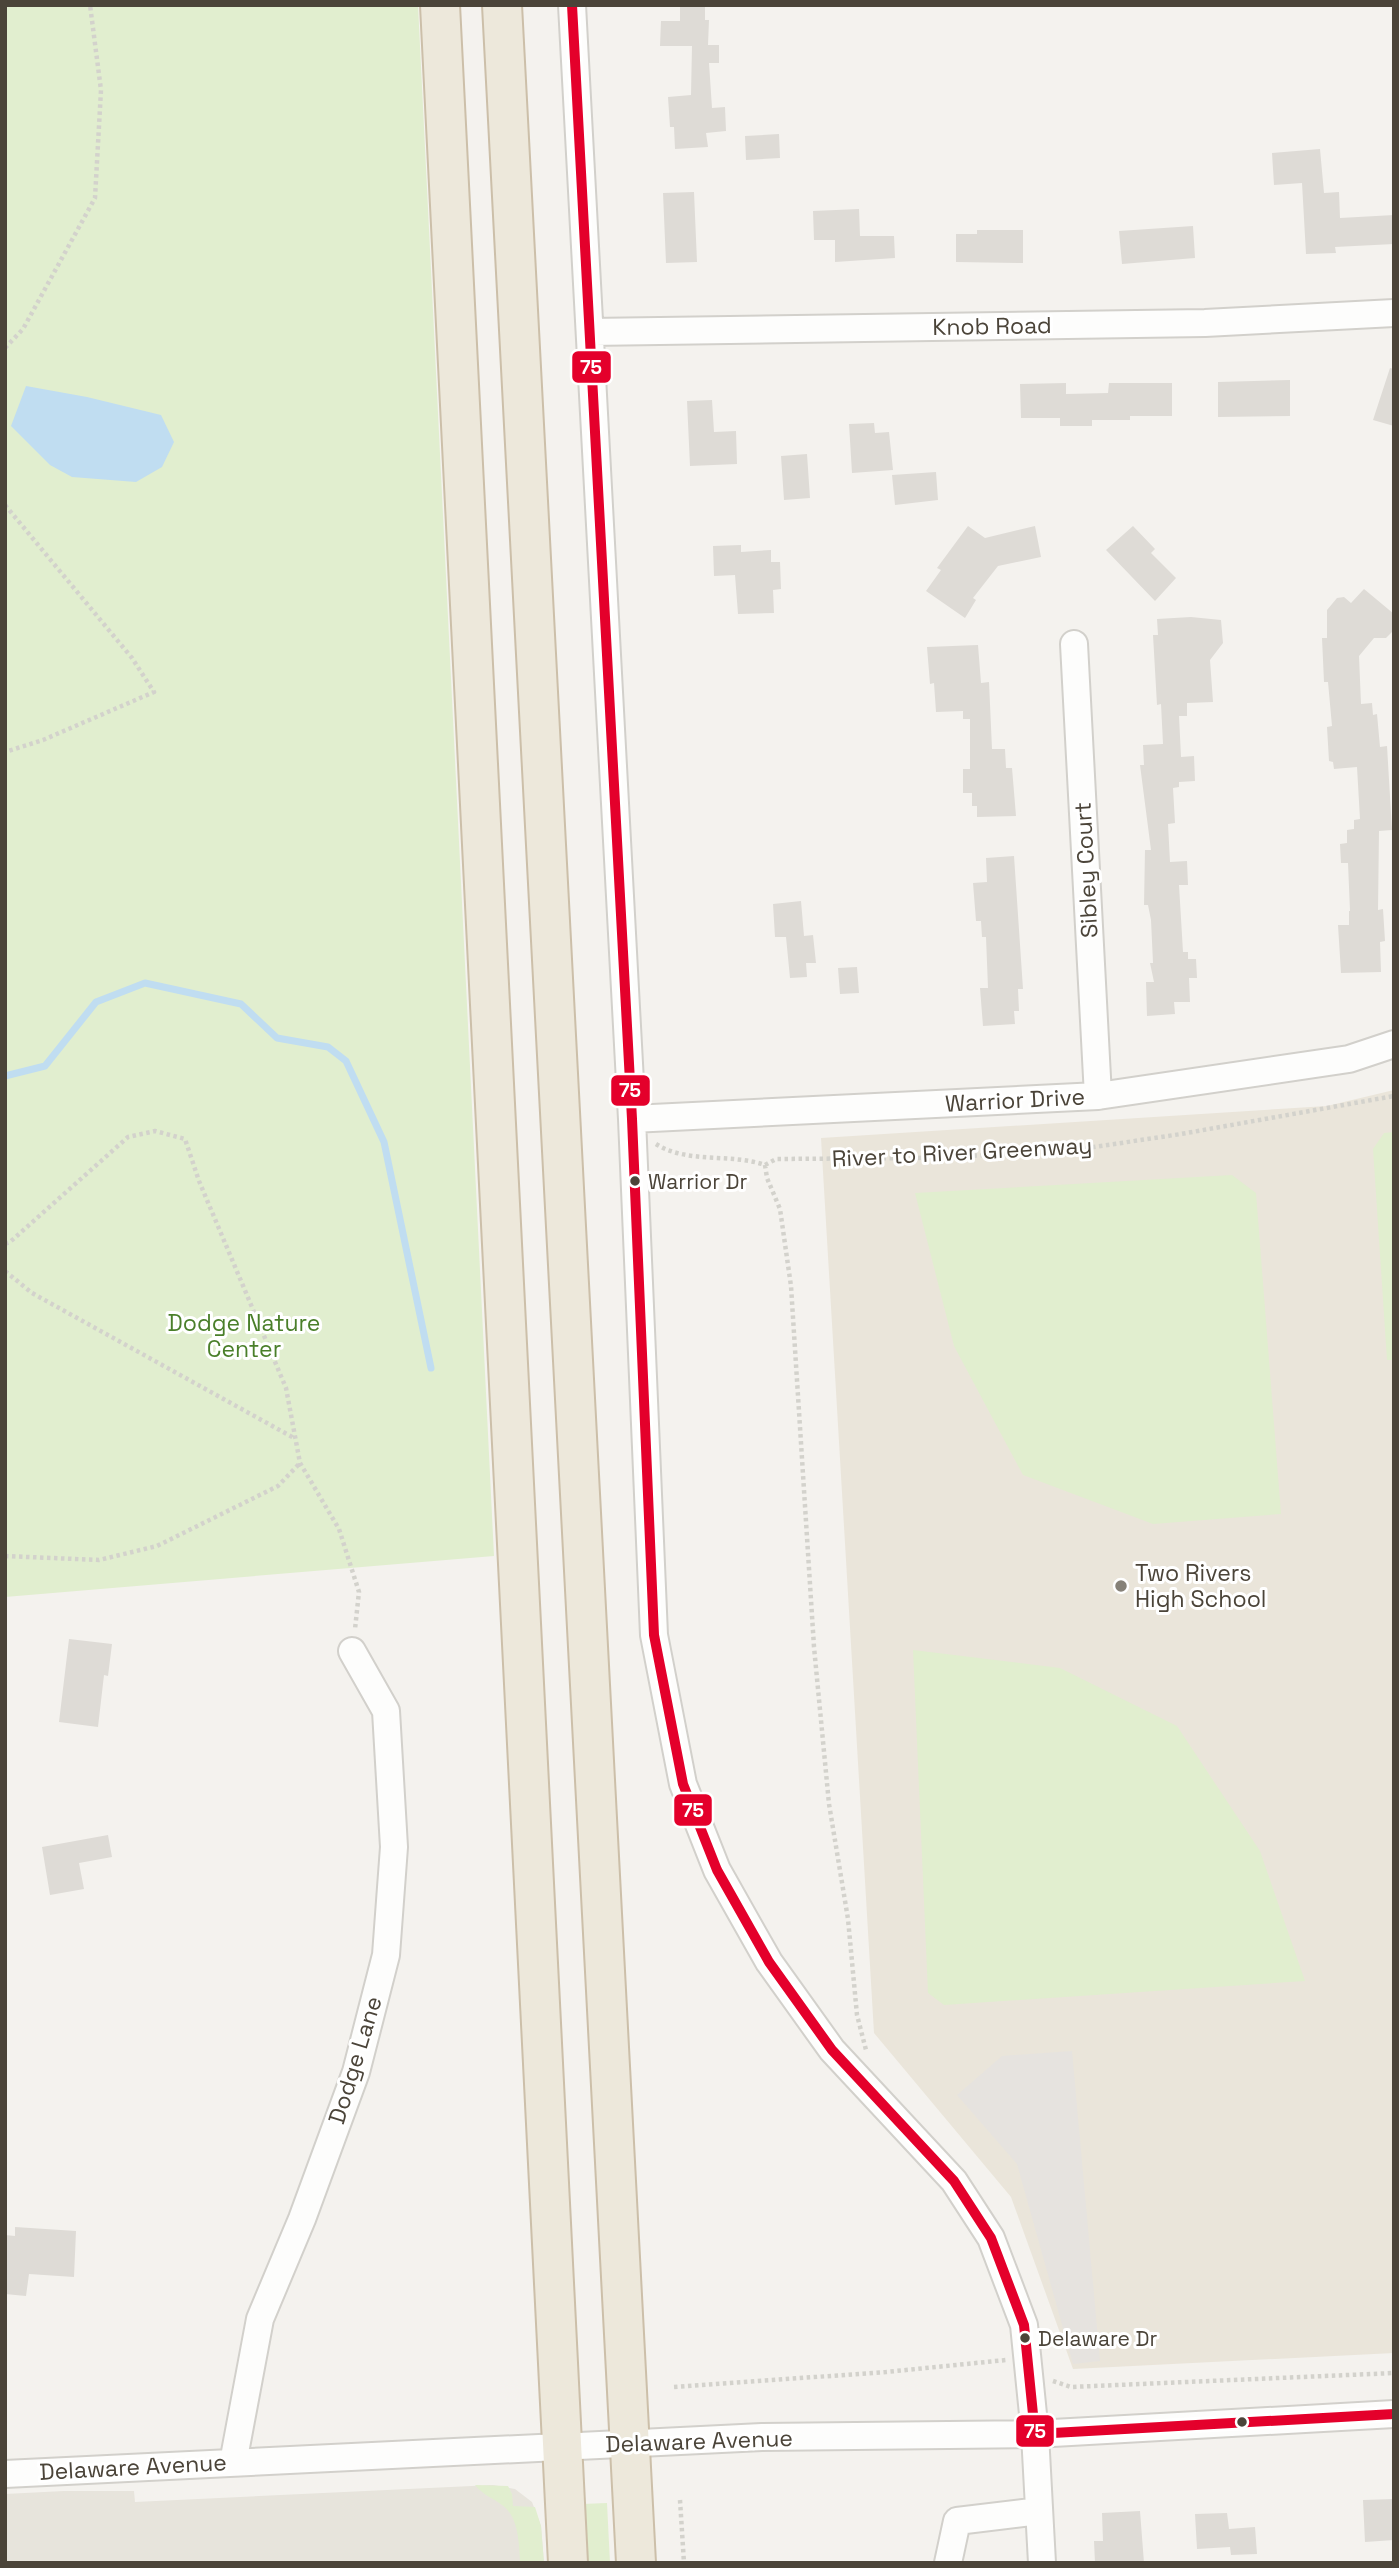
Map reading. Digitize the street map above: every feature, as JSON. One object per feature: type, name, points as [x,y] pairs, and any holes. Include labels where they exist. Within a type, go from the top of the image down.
[{"type":"highway","points":[[440,5],[568,2563]]},
{"type":"highway","points":[[502,5],[636,2563]]},
{"type":"street","points":[[572,5],[632,1119],[654,1635],[683,1784],[717,1870],[769,1962],[832,2050],[954,2181],[991,2238],[1024,2325],[1035,2434],[1042,2563]]},
{"type":"street","name":"Knob Road","points":[[590,332],[1205,323],[1394,313]]},
{"type":"street","name":"Sibley Court","points":[[1074,643],[1098,1096]]},
{"type":"street","name":"Warrior Drive","points":[[632,1119],[1098,1096],[1349,1059],[1394,1044]]},
{"type":"street","name":"Dodge Lane","points":[[233,2463],[260,2319],[302,2219],[356,2072],[386,1955],[394,1847],[386,1710],[352,1651]]},
{"type":"street","name":"Delaware Avenue","points":[[5,2474],[762,2437],[1035,2434],[1394,2414]]},
{"type":"street","points":[[948,2563],[957,2522],[1039,2511]]},
{"type":"path","points":[[5,348],[23,329],[94,198],[101,90],[90,5]]},
{"type":"path","points":[[5,505],[132,658],[154,692],[43,740],[5,752]]},
{"type":"path","name":"River to River Greenway","points":[[656,1146],[700,1157],[749,1159],[765,1165],[776,1159],[917,1158],[1061,1152],[1278,1118],[1394,1096]]},
{"type":"path","points":[[5,1244],[128,1136],[155,1131],[185,1139],[199,1181],[286,1388],[300,1463],[339,1529],[359,1592],[352,1651]]},
{"type":"path","points":[[765,1165],[767,1178],[780,1209],[791,1286],[814,1647],[829,1804],[848,1919],[857,2015],[867,2054]]},
{"type":"path","points":[[5,1271],[32,1293],[295,1438]]},
{"type":"path","points":[[5,1556],[99,1560],[157,1546],[278,1486],[300,1463]]},
{"type":"path","points":[[674,2387],[886,2372],[1003,2360]]},
{"type":"path","points":[[1051,2380],[1071,2387],[1394,2373]]},
{"type":"path","points":[[680,2500],[684,2563]]},
{"type":"shaded area","name":"Two Rivers High School","points":[[1394,1090],[1394,2353],[1073,2369],[1011,2197],[874,2033],[821,1138],[1327,1106]]},
{"type":"shaded area","points":[[1072,2051],[1100,2361],[1073,2364],[1017,2164],[957,2095],[1002,2056]]},
{"type":"shaded area","points":[[493,2485],[515,2489],[532,2502],[541,2526],[544,2563],[5,2563],[5,2494],[134,2491],[135,2502]]},
{"type":"green space","name":"Dodge Nature Center","points":[[5,5],[418,5],[494,1556],[5,1597]]},
{"type":"green space","points":[[1394,1132],[1394,1360],[1387,1360],[1373,1149],[1384,1133]]},
{"type":"green space","points":[[1232,1175],[1256,1193],[1281,1514],[1153,1524],[1023,1475],[954,1346],[915,1193]]},
{"type":"green space","points":[[913,1650],[1060,1668],[1177,1726],[1260,1851],[1305,1981],[944,2005],[928,1993]]},
{"type":"green space","points":[[475,2485],[508,2486],[513,2506],[535,2507],[541,2526],[544,2563],[520,2563],[517,2531],[512,2516]]},
{"type":"green space","points":[[607,2503],[610,2563],[585,2563],[582,2504]]},
{"type":"water","points":[[26,386],[161,415],[174,442],[162,467],[136,482],[72,477],[50,465],[11,426]]},
{"type":"building","points":[[680,5],[705,5],[705,20],[709,20],[708,45],[719,45],[719,63],[709,63],[712,108],[725,107],[726,131],[706,133],[708,147],[675,149],[674,127],[670,127],[668,97],[691,95],[692,46],[660,46],[661,21],[680,21]]},
{"type":"building","points":[[779,134],[780,158],[746,160],[745,136]]},
{"type":"building","points":[[1320,149],[1324,193],[1339,192],[1340,218],[1394,215],[1394,244],[1335,247],[1336,253],[1306,254],[1302,183],[1274,185],[1272,153]]},
{"type":"building","points":[[694,192],[697,262],[666,263],[663,193]]},
{"type":"building","points":[[859,209],[860,236],[894,236],[895,258],[835,262],[835,240],[814,240],[813,211]]},
{"type":"building","points":[[1193,226],[1195,258],[1122,264],[1119,231]]},
{"type":"building","points":[[977,230],[1023,230],[1023,263],[956,262],[956,234],[977,234]]},
{"type":"building","points":[[1390,368],[1394,369],[1394,426],[1373,420]]},
{"type":"building","points":[[1290,380],[1290,416],[1218,417],[1218,382]]},
{"type":"building","points":[[1066,383],[1066,394],[1108,393],[1109,383],[1172,383],[1172,416],[1092,420],[1092,426],[1060,426],[1060,418],[1021,418],[1020,384]]},
{"type":"building","points":[[712,400],[714,432],[736,431],[737,464],[690,466],[687,401]]},
{"type":"building","points":[[874,423],[875,433],[889,432],[893,470],[852,473],[849,424]]},
{"type":"building","points":[[807,454],[810,498],[784,500],[781,456]]},
{"type":"building","points":[[936,472],[938,500],[895,505],[892,475]]},
{"type":"building","points":[[968,526],[985,538],[1035,526],[1041,557],[998,566],[973,598],[976,600],[965,618],[926,591],[941,570],[937,568]]},
{"type":"building","points":[[1133,526],[1155,549],[1151,553],[1176,578],[1155,601],[1106,550]]},
{"type":"building","points":[[741,545],[741,552],[771,550],[771,562],[780,562],[781,589],[773,590],[774,613],[738,614],[735,575],[714,576],[713,546]]},
{"type":"building","points":[[1364,589],[1394,614],[1394,630],[1386,638],[1374,638],[1359,656],[1361,704],[1372,703],[1373,715],[1377,714],[1380,747],[1387,746],[1392,830],[1379,831],[1378,910],[1383,909],[1385,941],[1380,942],[1381,972],[1341,973],[1338,925],[1349,925],[1350,911],[1348,863],[1341,863],[1340,844],[1347,843],[1347,830],[1354,829],[1354,820],[1360,819],[1357,767],[1334,769],[1333,762],[1329,761],[1327,727],[1332,726],[1328,682],[1324,682],[1322,638],[1327,638],[1327,610],[1337,598],[1344,597],[1351,603]]},
{"type":"building","points":[[1191,617],[1221,620],[1223,643],[1210,660],[1213,702],[1187,703],[1187,716],[1179,716],[1181,757],[1194,756],[1195,781],[1179,782],[1179,787],[1173,788],[1175,823],[1168,824],[1170,862],[1187,861],[1188,885],[1179,885],[1183,952],[1188,952],[1188,959],[1196,959],[1197,978],[1189,978],[1190,1002],[1174,1002],[1175,1014],[1147,1016],[1146,982],[1154,982],[1150,963],[1153,963],[1151,920],[1148,905],[1144,905],[1145,850],[1151,850],[1140,765],[1144,765],[1143,745],[1163,744],[1161,704],[1157,705],[1153,635],[1158,635],[1157,619]]},
{"type":"building","points":[[978,645],[981,683],[989,682],[992,749],[1005,749],[1006,768],[1012,768],[1016,816],[977,817],[977,806],[972,806],[972,793],[963,793],[963,769],[970,769],[970,719],[963,719],[963,711],[936,712],[934,683],[930,684],[927,647]]},
{"type":"building","points":[[1014,856],[1023,989],[1018,989],[1019,1011],[1014,1011],[1015,1024],[983,1026],[980,988],[988,988],[986,937],[982,937],[981,921],[976,921],[973,883],[987,882],[986,858]]},
{"type":"building","points":[[801,901],[804,936],[813,935],[816,963],[806,963],[807,977],[790,978],[786,937],[775,937],[773,904]]},
{"type":"building","points":[[857,967],[859,993],[840,994],[838,968]]},
{"type":"building","points":[[69,1639],[112,1644],[108,1676],[104,1675],[98,1727],[59,1722]]},
{"type":"building","points":[[108,1835],[112,1857],[79,1863],[84,1889],[50,1895],[42,1847]]},
{"type":"building","points":[[15,2227],[76,2231],[74,2277],[29,2274],[26,2296],[5,2294],[5,2235],[15,2236]]},
{"type":"building","points":[[1394,2499],[1394,2540],[1365,2542],[1363,2500]]},
{"type":"building","points":[[1140,2511],[1144,2563],[1095,2563],[1094,2541],[1103,2541],[1102,2513]]},
{"type":"building","points":[[1227,2513],[1229,2529],[1255,2527],[1257,2554],[1231,2555],[1230,2547],[1197,2549],[1195,2514]]},
{"type":"waterway","points":[[5,1076],[45,1066],[96,1002],[145,983],[241,1004],[277,1038],[328,1047],[346,1061],[384,1142],[431,1368]]},
{"type":"transit line","name":"75","points":[[572,5],[632,1119],[654,1635],[683,1784],[717,1870],[769,1962],[832,2050],[954,2181],[991,2238],[1024,2325],[1035,2434],[1394,2414]]},
{"type":"place","name":"Warrior Dr","points":[[635,1181]]},
{"type":"place","name":"Two Rivers High School","points":[[1121,1586]]},
{"type":"place","name":"Delaware Dr","points":[[1025,2338]]}]
